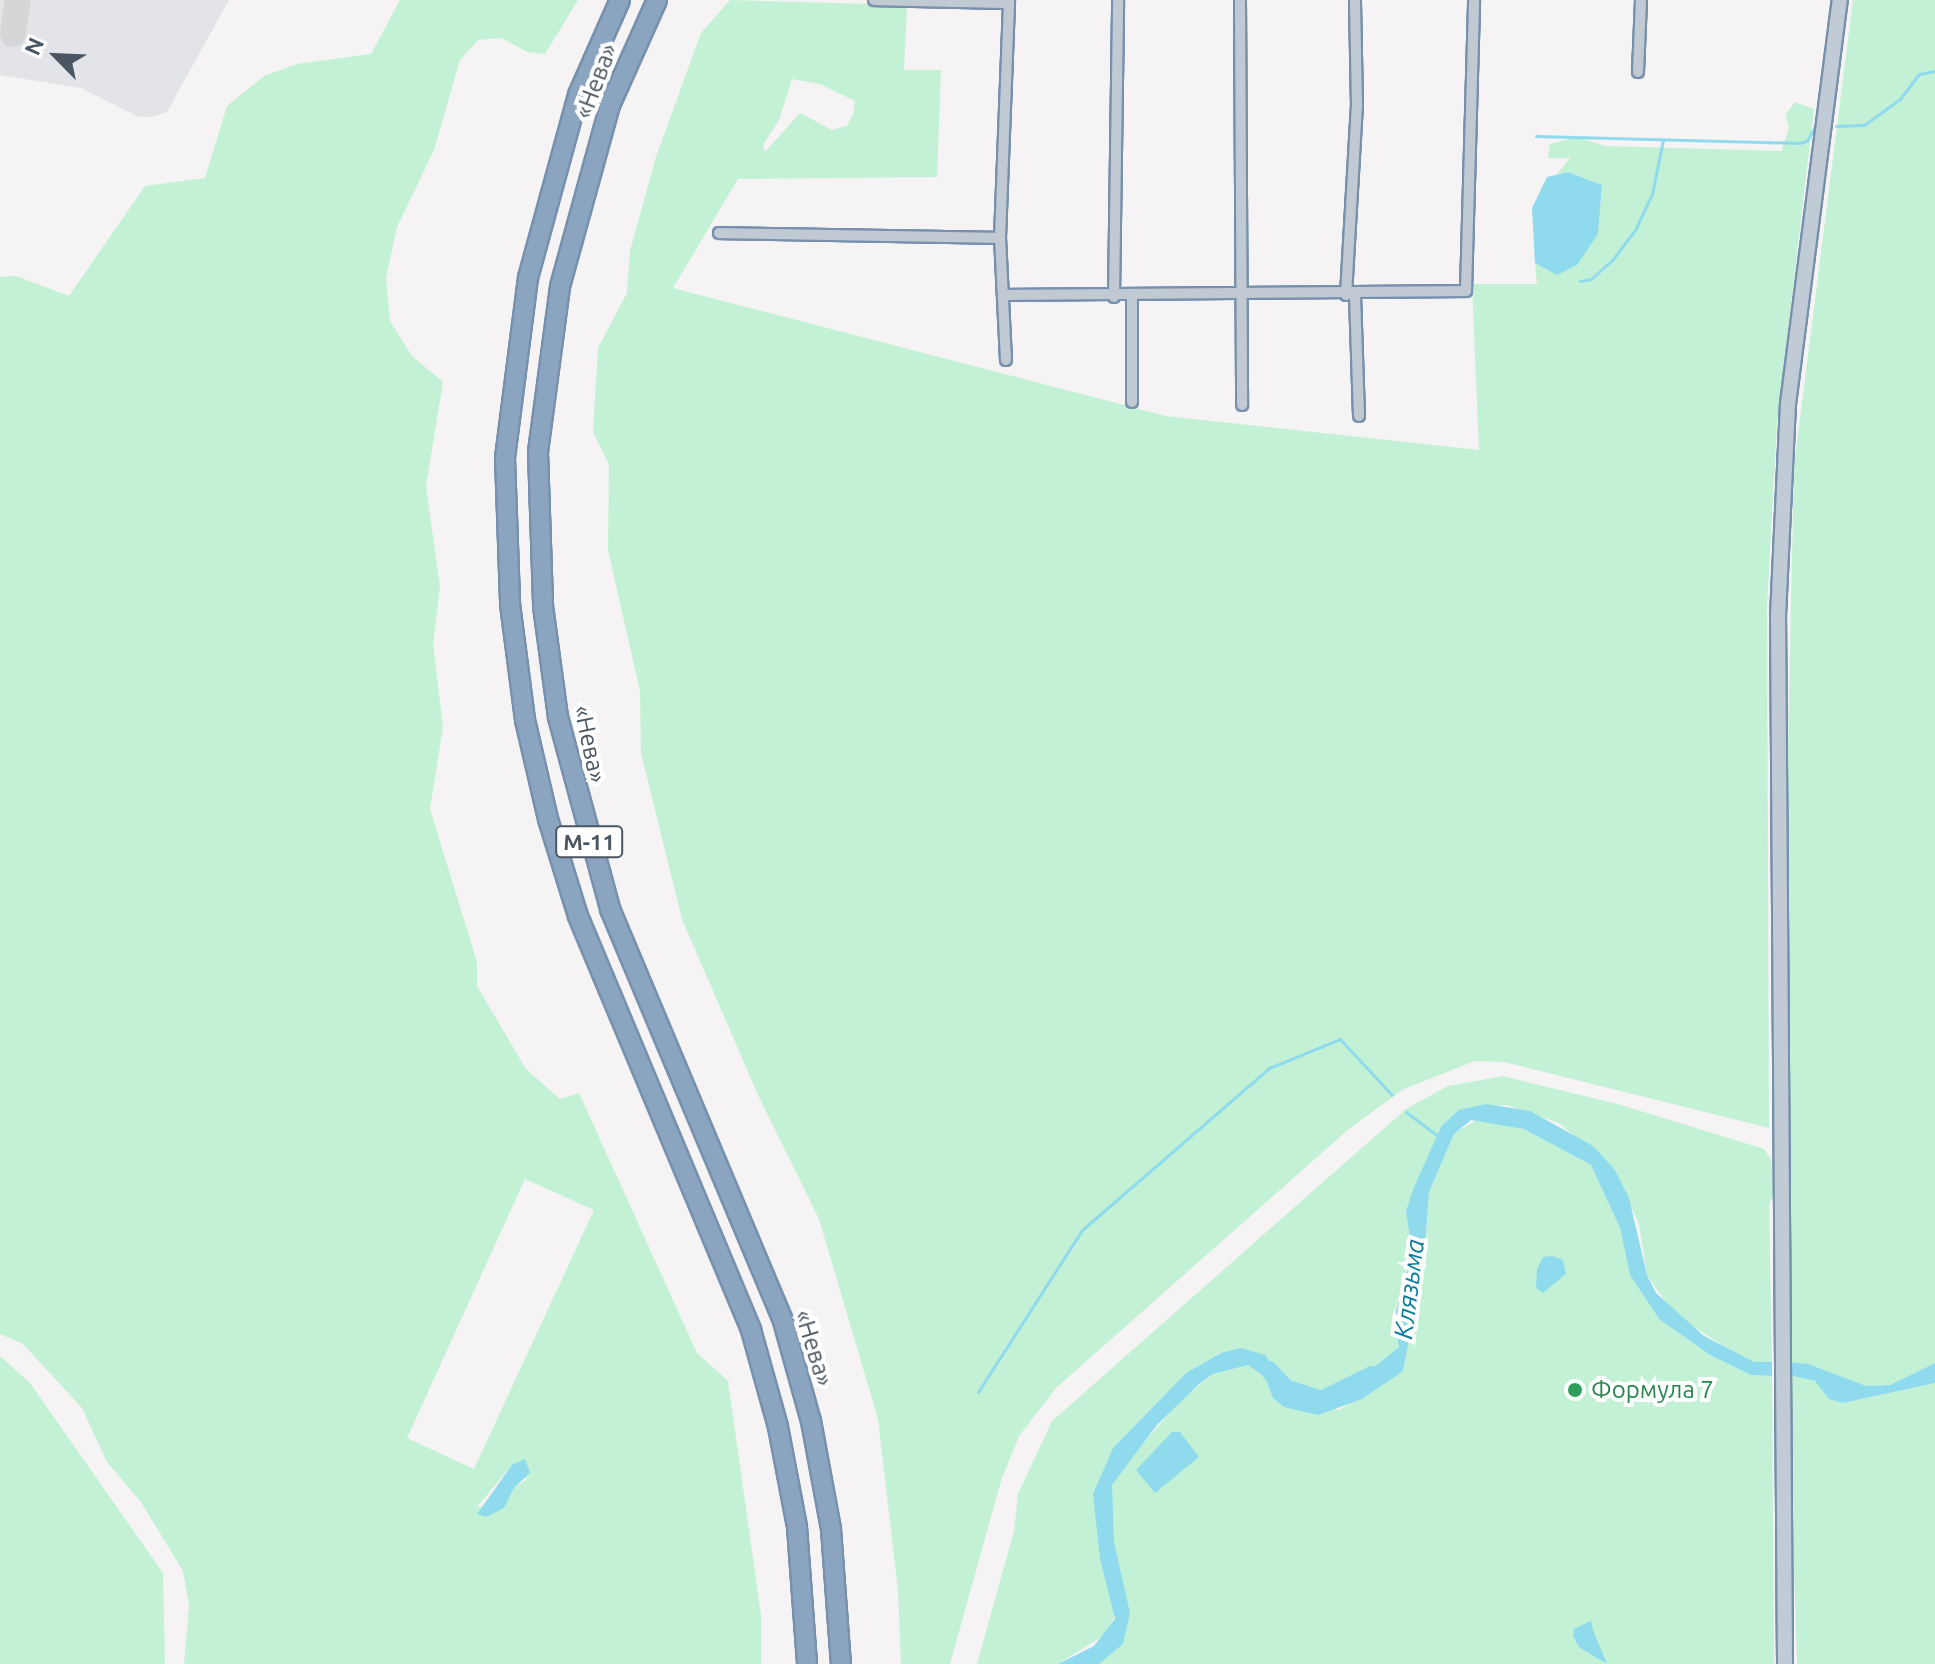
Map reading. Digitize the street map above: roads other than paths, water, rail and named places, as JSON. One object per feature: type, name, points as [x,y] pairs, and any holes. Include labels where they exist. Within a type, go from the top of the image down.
[{"type":"highway","name":"«Нева»","points":[[620,0],[578,95],[528,278],[505,458],[510,604],[525,720],[548,819],[578,916],[751,1330],[778,1427],[797,1527],[807,1664]]},
{"type":"highway","name":"«Нева»","points":[[657,0],[610,105],[560,287],[538,452],[543,606],[558,717],[610,909],[787,1336],[811,1421],[831,1529],[841,1664]]},
{"type":"street","points":[[874,0],[1009,2],[1000,238],[1006,360]]},
{"type":"street","points":[[1114,297],[1118,0]]},
{"type":"street","points":[[1240,0],[1242,405]]},
{"type":"street","points":[[1355,0],[1357,106],[1350,295],[1359,416]]},
{"type":"street","points":[[1003,295],[1132,297],[1466,291],[1474,0]]},
{"type":"street","points":[[1638,72],[1641,0]]},
{"type":"street","points":[[1785,1664],[1777,661],[1782,501],[1800,301],[1840,0]]},
{"type":"street","points":[[719,233],[1000,238]]},
{"type":"street","points":[[1132,297],[1132,402]]},
{"type":"water","points":[[1568,172],[1602,185],[1598,234],[1577,265],[1557,275],[1535,263],[1532,208],[1547,177]]},
{"type":"water","points":[[1486,1104],[1530,1111],[1593,1146],[1615,1170],[1629,1198],[1647,1275],[1656,1293],[1704,1336],[1754,1362],[1772,1362],[1772,1376],[1751,1375],[1710,1355],[1659,1319],[1630,1275],[1620,1228],[1591,1165],[1524,1129],[1471,1120],[1454,1134],[1429,1192],[1424,1261],[1403,1371],[1362,1399],[1318,1415],[1284,1407],[1273,1398],[1265,1377],[1248,1365],[1213,1374],[1198,1385],[1157,1425],[1112,1485],[1114,1542],[1130,1613],[1123,1644],[1099,1664],[1058,1664],[1094,1646],[1115,1619],[1100,1559],[1093,1494],[1113,1448],[1186,1373],[1221,1353],[1241,1348],[1265,1355],[1292,1394],[1317,1397],[1346,1390],[1399,1347],[1394,1318],[1412,1253],[1406,1211],[1414,1187],[1442,1125],[1459,1110]]},
{"type":"water","points":[[1543,1257],[1563,1260],[1566,1274],[1543,1293],[1536,1288],[1537,1269]]},
{"type":"water","points":[[1788,1362],[1808,1364],[1866,1386],[1890,1385],[1935,1363],[1935,1383],[1843,1403],[1829,1399],[1815,1381],[1788,1375]]},
{"type":"water","points":[[1172,1432],[1180,1432],[1199,1457],[1155,1493],[1136,1470]]},
{"type":"water","points":[[525,1459],[530,1473],[514,1488],[504,1508],[486,1517],[477,1514],[512,1465]]},
{"type":"water","points":[[1591,1621],[1607,1664],[1579,1647],[1573,1636],[1574,1629]]},
{"type":"waterway","points":[[1836,126],[1864,125],[1900,99],[1919,74],[1935,71]]},
{"type":"waterway","points":[[1536,136],[1799,143],[1807,141],[1816,124]]},
{"type":"waterway","points":[[1580,281],[1591,279],[1613,259],[1636,228],[1652,194],[1663,140]]},
{"type":"waterway","points":[[978,1392],[1082,1230],[1269,1068],[1340,1039],[1392,1095]]},
{"type":"waterway","points":[[1406,1112],[1438,1136]]},
{"type":"waterway","name":"Клязьма","points":[[1269,1370],[1285,1388],[1321,1400],[1372,1375]]},
{"type":"place","name":"Формула 7","points":[[1575,1390]]}]
